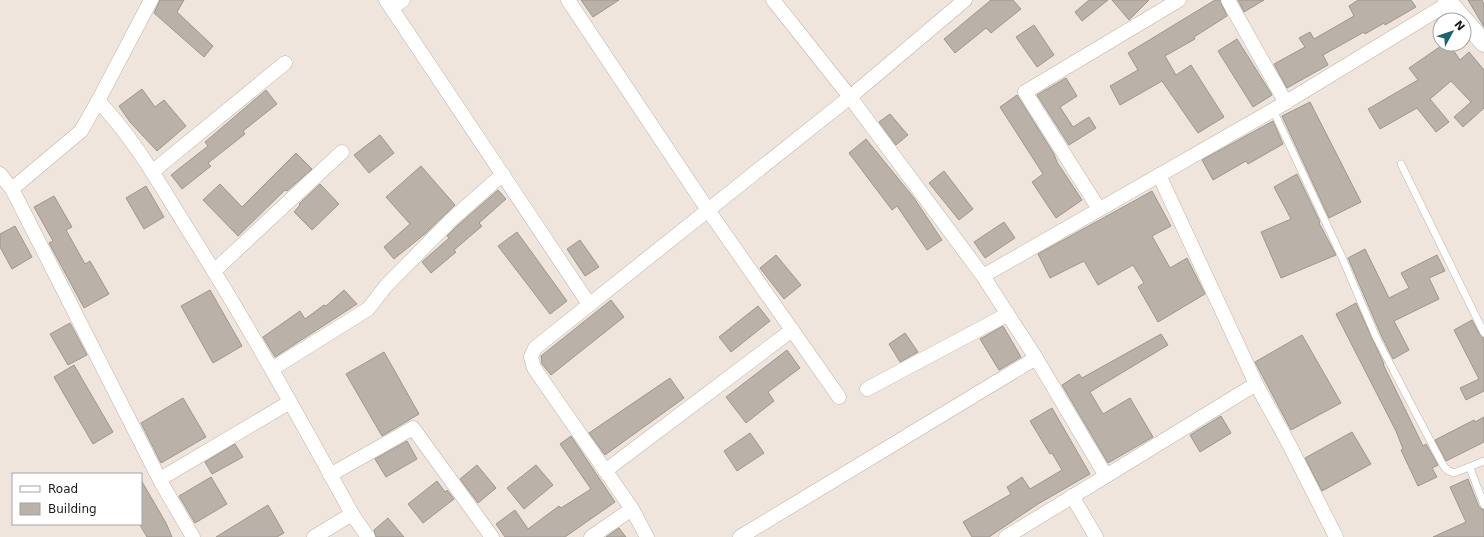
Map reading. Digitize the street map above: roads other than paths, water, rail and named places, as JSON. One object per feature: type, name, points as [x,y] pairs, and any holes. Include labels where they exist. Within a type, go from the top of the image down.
[{"type":"street","points":[[12,189],[81,131],[151,0]]},
{"type":"street","points":[[568,0],[708,210],[839,397]]},
{"type":"street","points":[[773,0],[850,97],[982,276],[1036,358],[1106,476]]},
{"type":"street","points":[[1099,209],[1025,92],[1179,0]]},
{"type":"street","points":[[1228,0],[1286,103]]},
{"type":"street","points":[[647,537],[632,508],[534,368],[531,357],[535,348],[850,97],[960,2]]},
{"type":"street","points":[[982,276],[1286,103],[1448,2],[1457,12]]},
{"type":"street","points":[[393,3],[589,304]]},
{"type":"street","points":[[1472,29],[1484,43]]},
{"type":"street","points":[[152,172],[285,63]]},
{"type":"street","points":[[98,101],[112,116],[152,172],[214,271],[272,370],[352,514],[368,537]]},
{"type":"street","points":[[214,271],[342,152]]},
{"type":"street","points":[[0,174],[12,189],[160,479],[193,537]]},
{"type":"street","points":[[272,370],[368,309],[386,286],[451,220],[503,174]]},
{"type":"street","points":[[1159,175],[1256,384],[1290,446],[1336,537]]},
{"type":"street","points":[[867,389],[1008,314]]},
{"type":"street","points":[[605,471],[792,330]]},
{"type":"street","points":[[740,537],[1036,358]]},
{"type":"street","points":[[1006,537],[1256,384]]},
{"type":"street","points":[[160,479],[290,402]]},
{"type":"street","points":[[330,475],[413,428],[492,537]]},
{"type":"street","points":[[1072,496],[1096,537]]},
{"type":"street","points":[[591,537],[632,508]]},
{"type":"street","points":[[314,537],[352,514]]},
{"type":"lane","points":[[1273,110],[1341,255],[1376,337],[1443,465],[1447,470],[1454,473],[1484,462]]},
{"type":"lane","points":[[1401,164],[1484,333]]},
{"type":"lane","points":[[1470,468],[1484,505]]}]
